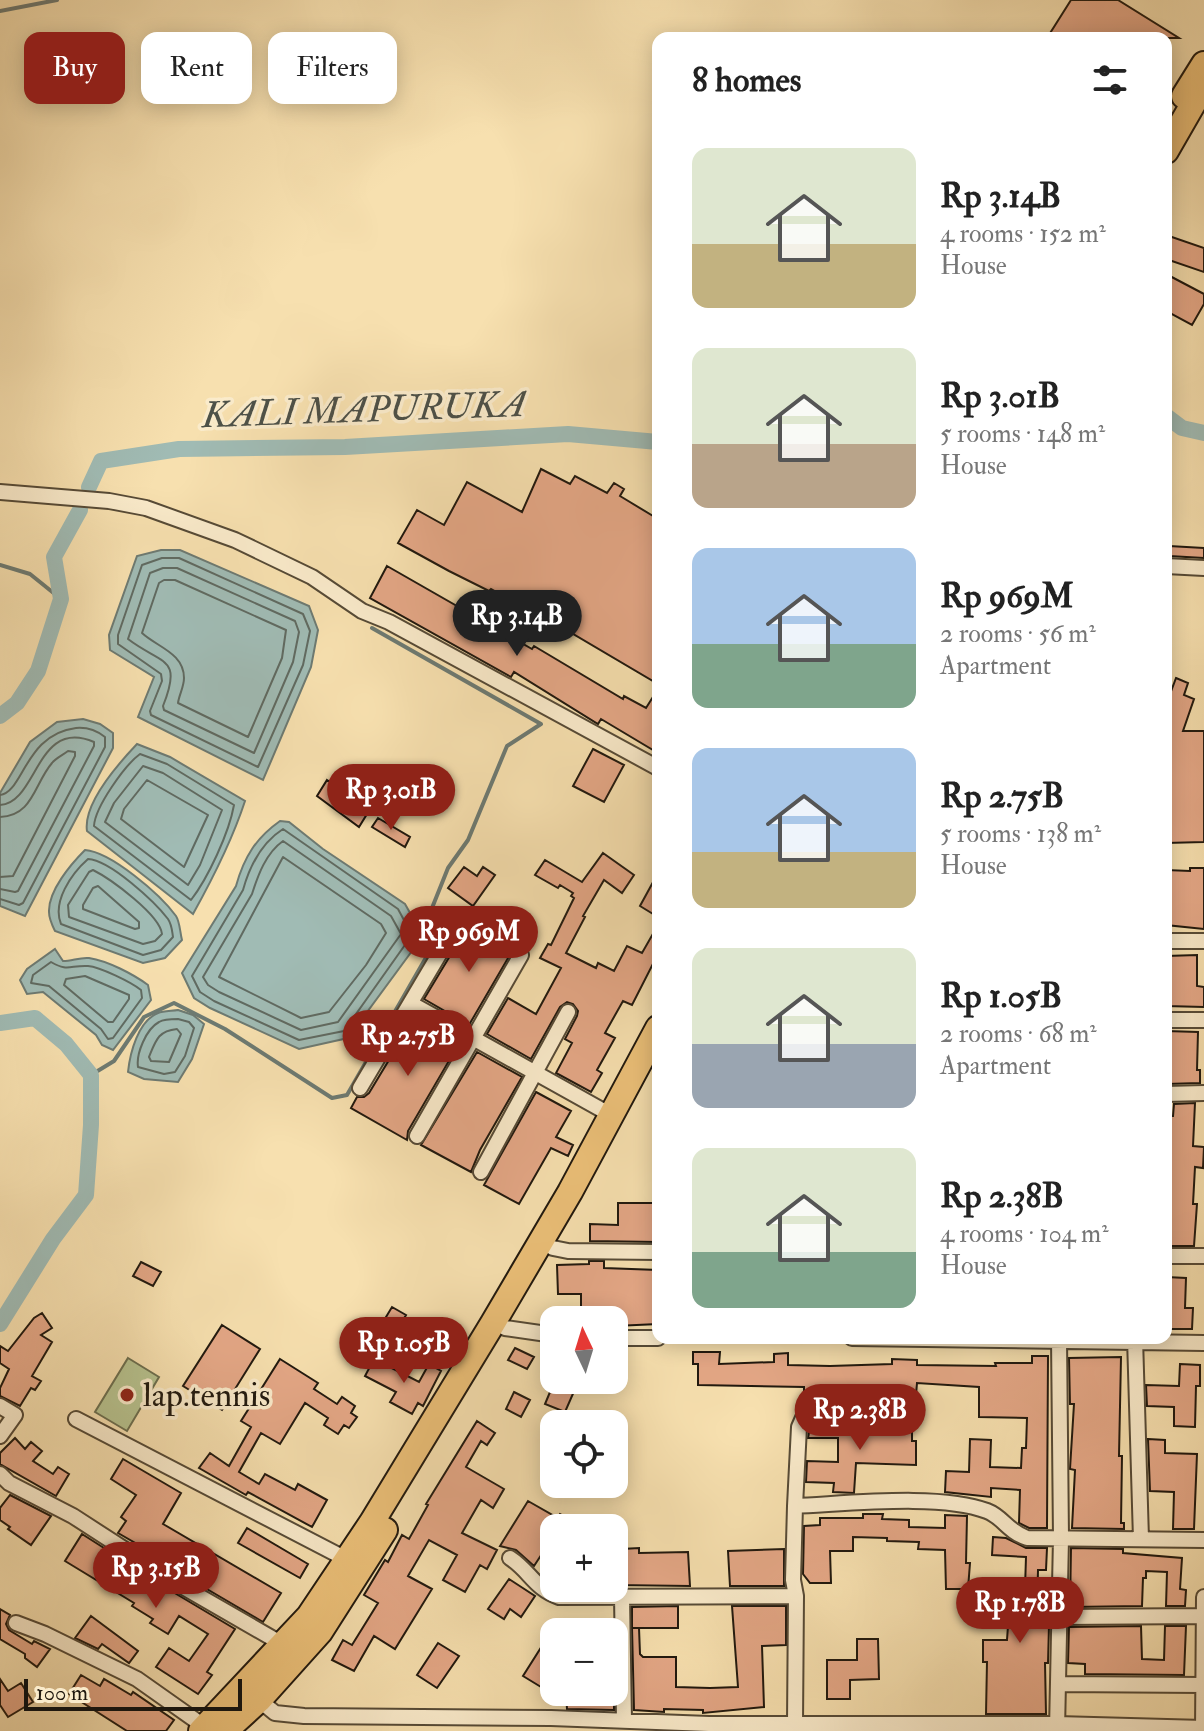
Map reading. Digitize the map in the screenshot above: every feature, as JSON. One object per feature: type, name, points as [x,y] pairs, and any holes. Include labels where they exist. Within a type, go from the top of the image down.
[{"type":"highway","points":[[1172,116],[1204,64]]},
{"type":"highway","points":[[1172,141],[1204,85]]},
{"type":"highway","points":[[211,1730],[309,1616],[372,1522],[493,1323],[652,1039]]},
{"type":"highway","points":[[211,1730],[259,1700],[320,1632],[342,1600],[553,1248],[652,1068]]},
{"type":"street","points":[[0,492],[109,501],[146,508],[235,540],[312,577],[362,611],[389,622],[652,765]]},
{"type":"street","points":[[1172,566],[1204,568]]},
{"type":"street","points":[[360,1088],[456,926]]},
{"type":"street","points":[[1172,941],[1204,941]]},
{"type":"street","points":[[417,1136],[521,955]]},
{"type":"street","points":[[412,1004],[611,1115]]},
{"type":"street","points":[[481,1172],[568,1012]]},
{"type":"street","points":[[1172,1020],[1204,1020]]},
{"type":"street","points":[[1172,1094],[1204,1093]]},
{"type":"street","points":[[553,1248],[568,1251],[652,1252]]},
{"type":"street","points":[[1172,1256],[1204,1256]]},
{"type":"street","points":[[505,1328],[540,1333]]},
{"type":"street","points":[[628,1338],[652,1338]]},
{"type":"street","points":[[1172,1342],[1204,1343]]},
{"type":"street","points":[[1057,1727],[1061,1538],[1059,1344]]},
{"type":"street","points":[[1135,1344],[1141,1539]]},
{"type":"street","points":[[0,1406],[15,1415],[0,1436]]},
{"type":"street","points":[[795,1723],[796,1596],[793,1580],[799,1427],[803,1418],[818,1415],[910,1414]]},
{"type":"street","points":[[76,1419],[346,1559]]},
{"type":"street","points":[[0,1474],[9,1483],[73,1516],[178,1584],[284,1645]]},
{"type":"street","points":[[795,1506],[946,1503],[990,1512],[1013,1534],[1027,1538],[1204,1540]]},
{"type":"street","points":[[510,1558],[521,1565],[540,1588]]},
{"type":"street","points":[[628,1597],[796,1596]]},
{"type":"street","points":[[259,1700],[275,1713],[289,1715],[490,1725],[624,1720],[709,1727],[795,1723],[1203,1729],[1204,1597]]},
{"type":"street","points":[[622,1602],[624,1720]]},
{"type":"street","points":[[1060,1617],[1204,1616]]},
{"type":"street","points":[[16,1623],[137,1679],[211,1730]]},
{"type":"street","points":[[1058,1684],[1203,1685]]},
{"type":"green space","name":"lap.tennis","points":[[128,1358],[159,1377],[127,1431],[95,1412]]},
{"type":"water","points":[[161,550],[180,550],[309,606],[318,630],[311,667],[263,780],[138,717],[154,677],[110,650],[109,635],[137,556]]},
{"type":"water","points":[[83,719],[100,724],[113,733],[113,748],[25,916],[0,906],[0,793],[30,742],[57,722]]},
{"type":"water","points":[[137,744],[170,757],[245,801],[222,859],[193,914],[87,831],[87,820],[96,797]]},
{"type":"water","points":[[280,821],[289,822],[323,849],[405,904],[423,936],[348,1038],[299,1049],[194,998],[182,973],[236,886],[252,849]]},
{"type":"water","points":[[85,850],[121,866],[159,897],[176,916],[182,940],[165,958],[143,963],[55,931],[49,914],[52,895],[67,870]]},
{"type":"water","points":[[55,949],[63,961],[96,960],[120,968],[148,985],[151,1000],[113,1050],[102,1045],[96,1035],[43,992],[27,994],[20,980],[27,969]]},
{"type":"water","points":[[178,1010],[193,1015],[204,1024],[192,1059],[178,1082],[144,1079],[128,1072],[133,1047],[145,1023],[158,1013]]},
{"type":"building","points":[[1071,0],[1118,0],[1169,32],[1051,32]]},
{"type":"building","points":[[1172,237],[1204,248],[1204,272],[1172,261]]},
{"type":"building","points":[[1172,277],[1204,294],[1204,304],[1192,325],[1172,314]]},
{"type":"building","points":[[541,469],[570,484],[575,476],[607,493],[614,483],[624,489],[620,496],[652,515],[652,680],[534,611],[398,543],[417,510],[444,525],[467,482],[522,512]]},
{"type":"building","points":[[1172,546],[1204,548],[1204,558],[1172,556]]},
{"type":"building","points":[[387,566],[532,649],[534,646],[623,699],[624,696],[646,708],[652,698],[652,749],[601,719],[598,724],[514,672],[511,677],[370,598]]},
{"type":"building","points":[[1176,678],[1188,683],[1184,695],[1194,699],[1183,731],[1204,731],[1204,842],[1172,843],[1172,689]]},
{"type":"building","points":[[593,749],[624,765],[604,802],[573,786]]},
{"type":"building","points":[[327,780],[342,790],[339,795],[367,814],[359,827],[317,796]]},
{"type":"building","points":[[378,818],[410,837],[405,847],[372,827]]},
{"type":"building","points":[[603,853],[634,875],[622,893],[604,880],[566,953],[596,968],[598,963],[614,971],[627,946],[642,953],[652,936],[652,966],[632,1005],[623,1001],[605,1033],[615,1038],[597,1070],[602,1073],[591,1092],[556,1073],[572,1043],[565,1039],[577,1016],[578,1011],[573,1004],[567,1002],[560,1007],[531,1059],[487,1034],[508,998],[536,1014],[561,968],[540,958],[548,944],[551,945],[574,898],[571,896],[573,893],[535,875],[545,860],[582,882]]},
{"type":"building","points":[[464,867],[477,876],[483,867],[495,875],[473,906],[448,888]]},
{"type":"building","points":[[1190,868],[1204,868],[1204,929],[1172,926],[1172,870],[1190,871]]},
{"type":"building","points":[[652,884],[652,913],[640,906]]},
{"type":"building","points":[[464,920],[514,948],[469,1025],[424,999],[465,931]]},
{"type":"building","points":[[1197,955],[1197,986],[1204,987],[1204,1007],[1172,1006],[1172,956]]},
{"type":"building","points":[[415,1017],[460,1042],[408,1131],[407,1140],[351,1108],[357,1097],[369,1093]]},
{"type":"building","points":[[1172,1031],[1198,1032],[1197,1070],[1200,1070],[1200,1083],[1172,1084]]},
{"type":"building","points":[[477,1052],[522,1077],[480,1150],[471,1172],[421,1145]]},
{"type":"building","points":[[536,1092],[571,1111],[556,1137],[573,1145],[568,1156],[551,1148],[519,1204],[484,1185]]},
{"type":"building","points":[[1195,1103],[1193,1146],[1204,1147],[1203,1168],[1195,1167],[1193,1204],[1197,1204],[1194,1246],[1172,1246],[1174,1104]]},
{"type":"building","points":[[618,1203],[652,1203],[652,1242],[590,1241],[590,1224],[618,1225]]},
{"type":"building","points":[[604,1261],[604,1268],[652,1270],[652,1324],[628,1325],[628,1306],[581,1306],[581,1294],[558,1294],[557,1265]]},
{"type":"building","points":[[141,1262],[161,1272],[153,1286],[133,1276]]},
{"type":"building","points":[[1172,1277],[1186,1278],[1185,1308],[1193,1308],[1192,1329],[1172,1329]]},
{"type":"building","points":[[392,1307],[406,1315],[385,1350],[371,1342]]},
{"type":"building","points":[[42,1313],[52,1328],[41,1335],[52,1342],[32,1376],[41,1381],[35,1390],[31,1388],[20,1406],[0,1396],[0,1388],[9,1369],[0,1363],[0,1346],[8,1351],[34,1318]]},
{"type":"building","points":[[222,1325],[260,1349],[222,1410],[183,1386]]},
{"type":"building","points":[[515,1348],[534,1357],[527,1369],[508,1360]]},
{"type":"building","points":[[693,1352],[720,1352],[719,1364],[774,1362],[774,1354],[788,1353],[788,1365],[830,1366],[892,1364],[892,1359],[917,1360],[917,1365],[996,1366],[995,1363],[1032,1363],[1032,1356],[1048,1356],[1047,1528],[1029,1528],[1019,1523],[1020,1490],[991,1488],[991,1497],[945,1492],[946,1471],[969,1472],[970,1439],[991,1440],[990,1467],[1021,1468],[1022,1448],[1026,1448],[1027,1418],[979,1417],[979,1387],[917,1383],[916,1395],[862,1390],[863,1405],[804,1408],[804,1387],[698,1385],[698,1364],[693,1364]]},
{"type":"building","points":[[1121,1357],[1119,1456],[1122,1456],[1121,1523],[1124,1523],[1124,1529],[1072,1528],[1075,1470],[1070,1469],[1074,1404],[1070,1404],[1069,1358]]},
{"type":"building","points":[[280,1359],[318,1383],[314,1389],[337,1404],[342,1397],[355,1406],[351,1413],[357,1417],[349,1428],[344,1425],[338,1434],[324,1425],[328,1418],[305,1403],[280,1444],[261,1433],[239,1472],[259,1484],[265,1474],[295,1490],[298,1484],[327,1500],[312,1527],[199,1468],[210,1453],[229,1466],[251,1427],[241,1421]]},
{"type":"building","points":[[374,1359],[419,1382],[429,1364],[441,1371],[423,1406],[418,1403],[412,1414],[390,1402],[396,1392],[365,1376]]},
{"type":"building","points":[[1180,1364],[1200,1365],[1195,1427],[1174,1426],[1174,1407],[1147,1406],[1146,1385],[1179,1386]]},
{"type":"building","points":[[514,1392],[530,1400],[521,1417],[506,1409]]},
{"type":"building","points":[[549,1394],[573,1394],[566,1410],[545,1404]]},
{"type":"building","points":[[477,1421],[495,1433],[487,1445],[481,1441],[466,1467],[504,1489],[493,1508],[481,1500],[462,1533],[497,1550],[487,1569],[480,1565],[465,1592],[443,1580],[457,1555],[429,1540],[408,1576],[432,1589],[395,1649],[374,1636],[354,1671],[332,1660],[343,1640],[352,1645],[378,1603],[364,1595],[385,1560],[388,1562],[402,1535],[409,1539],[426,1504]]},
{"type":"building","points":[[863,1424],[863,1427],[912,1427],[912,1441],[916,1441],[916,1465],[856,1463],[854,1493],[833,1492],[834,1483],[806,1482],[807,1461],[838,1462],[838,1438],[808,1438],[810,1427]]},
{"type":"building","points":[[15,1438],[25,1449],[31,1442],[42,1451],[33,1461],[53,1474],[58,1467],[69,1474],[56,1496],[0,1464],[0,1453]]},
{"type":"building","points":[[1148,1439],[1165,1440],[1165,1453],[1197,1454],[1194,1529],[1173,1529],[1174,1492],[1150,1491]]},
{"type":"building","points":[[123,1459],[181,1493],[163,1524],[281,1593],[263,1622],[118,1533],[126,1521],[121,1517],[136,1495],[111,1479]]},
{"type":"building","points":[[10,1495],[51,1516],[31,1545],[0,1520],[0,1508]]},
{"type":"building","points":[[528,1501],[551,1514],[540,1514],[540,1557],[534,1566],[516,1550],[500,1546]]},
{"type":"building","points":[[863,1514],[883,1514],[882,1519],[909,1520],[909,1527],[945,1528],[945,1515],[967,1516],[968,1589],[946,1589],[945,1550],[918,1549],[919,1542],[887,1541],[887,1538],[853,1537],[853,1551],[830,1551],[831,1583],[810,1583],[803,1574],[804,1526],[820,1525],[820,1518],[863,1518]]},
{"type":"building","points":[[247,1528],[308,1564],[300,1578],[238,1543]]},
{"type":"building","points":[[82,1534],[235,1629],[207,1672],[212,1675],[198,1694],[156,1667],[169,1648],[189,1661],[208,1634],[179,1616],[168,1634],[150,1623],[153,1619],[132,1606],[134,1603],[65,1561]]},
{"type":"building","points":[[993,1537],[1006,1538],[1026,1548],[1047,1548],[1046,1570],[1038,1570],[1037,1612],[1045,1612],[1044,1625],[1049,1625],[1048,1663],[1045,1663],[1046,1714],[986,1714],[987,1662],[983,1662],[983,1640],[1007,1640],[1008,1626],[1015,1626],[1017,1587],[1025,1588],[1026,1557],[992,1555]]},
{"type":"building","points":[[639,1548],[639,1553],[688,1552],[690,1586],[628,1585],[628,1549]]},
{"type":"building","points":[[1071,1548],[1123,1549],[1123,1553],[1182,1558],[1180,1589],[1186,1590],[1185,1606],[1166,1606],[1167,1572],[1146,1571],[1142,1606],[1070,1607]]},
{"type":"building","points":[[784,1549],[784,1586],[730,1586],[728,1551]]},
{"type":"building","points":[[509,1579],[535,1596],[521,1617],[510,1609],[504,1619],[488,1609]]},
{"type":"building","points":[[678,1606],[678,1628],[639,1628],[640,1654],[643,1657],[676,1657],[676,1687],[710,1688],[738,1687],[732,1606],[786,1606],[786,1645],[762,1646],[764,1707],[703,1713],[703,1710],[634,1710],[632,1607]]},
{"type":"building","points":[[0,1609],[10,1615],[6,1624],[9,1630],[32,1644],[34,1641],[50,1649],[37,1667],[25,1658],[25,1654],[0,1639]]},
{"type":"building","points":[[91,1616],[138,1651],[129,1663],[102,1644],[98,1649],[75,1638]]},
{"type":"building","points":[[1141,1626],[1142,1659],[1164,1660],[1165,1626],[1186,1626],[1184,1675],[1085,1674],[1085,1664],[1068,1663],[1069,1627]]},
{"type":"building","points":[[857,1639],[878,1639],[879,1679],[850,1680],[850,1699],[827,1699],[827,1660],[857,1660]]},
{"type":"building","points":[[438,1643],[459,1656],[437,1688],[417,1675]]},
{"type":"building","points":[[540,1649],[540,1686],[523,1676]]},
{"type":"building","points":[[81,1675],[100,1686],[104,1679],[131,1695],[133,1692],[174,1720],[166,1731],[127,1731],[69,1694]]},
{"type":"building","points":[[0,1679],[8,1691],[21,1683],[33,1702],[8,1717],[0,1705]]},
{"type":"building","points":[[567,1706],[614,1706],[614,1710],[567,1709]]},
{"type":"waterway","points":[[0,11],[57,0]]},
{"type":"waterway","name":"KALI MAPURUKA","points":[[1172,420],[1182,428],[1204,433]]},
{"type":"waterway","name":"KALI MAPURUKA","points":[[89,487],[101,461],[179,449],[345,447],[568,434],[652,441]]},
{"type":"waterway","name":"KALI MAPURUKA","points":[[0,716],[17,703],[38,671],[61,599],[54,557],[80,510]]},
{"type":"waterway","points":[[0,565],[30,574],[61,599]]},
{"type":"waterway","points":[[91,1075],[114,1061],[144,1017],[174,1003],[225,1029],[332,1098],[347,1095],[443,928],[432,908],[448,868],[468,840],[507,746],[541,724],[372,628]]},
{"type":"waterway","name":"KALI MAPURUKA","points":[[0,1023],[35,1018],[66,1044],[91,1075],[86,1195],[53,1239],[0,1324]]},
{"type":"place","name":"lap.tennis","points":[[127,1395]]}]
